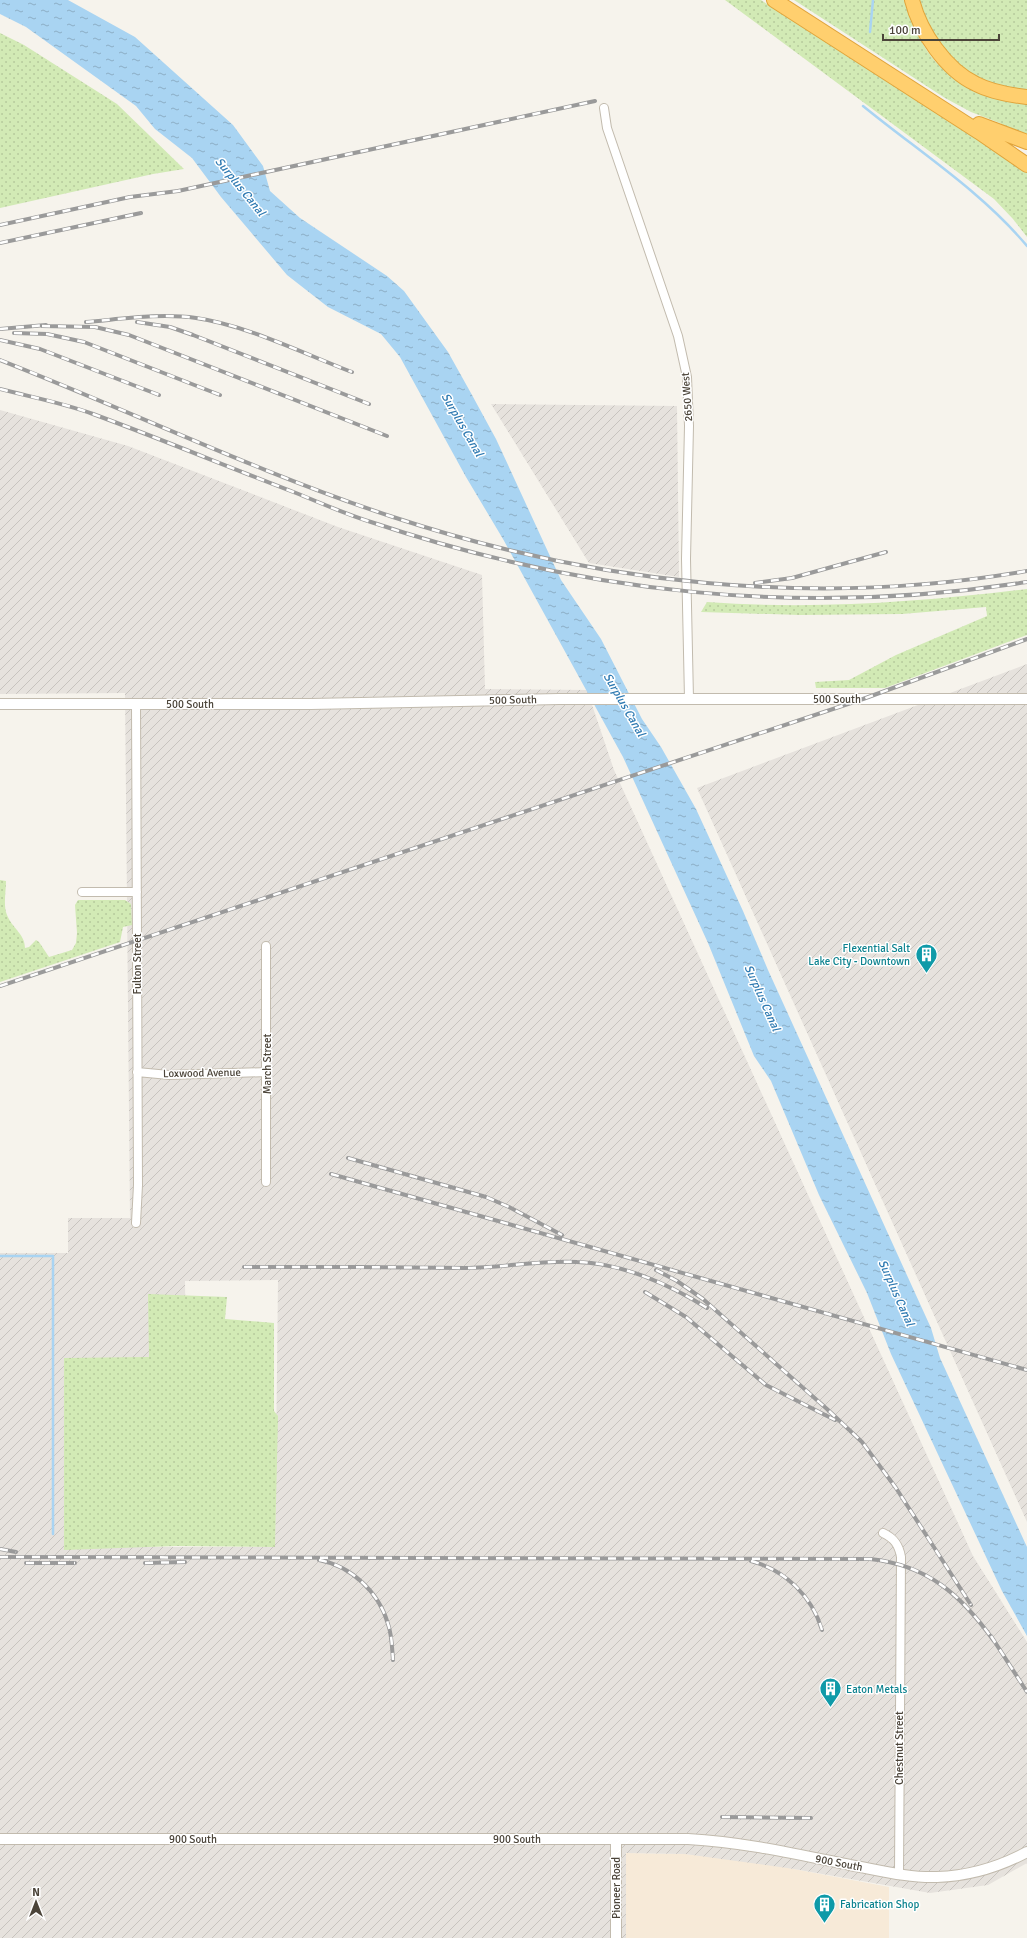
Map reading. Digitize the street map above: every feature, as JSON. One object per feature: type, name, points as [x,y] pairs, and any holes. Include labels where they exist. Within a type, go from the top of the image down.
[{"type":"highway","points":[[774,0],[933,102],[1027,165]]},
{"type":"highway","points":[[912,0],[924,32],[949,64],[976,84],[1011,95],[1027,97]]},
{"type":"highway","points":[[933,102],[981,125],[1027,142]]},
{"type":"street","name":"2650 West","points":[[604,108],[607,128],[678,336],[687,378],[689,426],[686,559],[689,699]]},
{"type":"street","name":"500 South","points":[[0,704],[304,704],[464,700],[1027,699]]},
{"type":"street","name":"Fulton Street","points":[[136,704],[138,1185],[136,1223]]},
{"type":"street","points":[[82,892],[137,892]]},
{"type":"street","name":"March Street","points":[[266,946],[266,1182]]},
{"type":"street","name":"Loxwood Avenue","points":[[137,1072],[169,1075],[267,1072]]},
{"type":"street","name":"Chestnut Street","points":[[883,1533],[895,1541],[898,1546],[900,1557],[899,1874]]},
{"type":"street","name":"900 South","points":[[0,1839],[688,1839],[738,1844],[899,1874],[935,1877],[966,1874],[997,1866],[1027,1852]]},
{"type":"street","name":"Pioneer Road","points":[[616,1839],[616,1938]]},
{"type":"shaded area","points":[[491,404],[677,406],[679,577],[589,563]]},
{"type":"shaded area","points":[[0,410],[128,446],[338,527],[482,575],[485,689],[587,690],[614,770],[973,1556],[1027,1642],[1027,1863],[988,1885],[930,1893],[794,1869],[685,1854],[626,1853],[626,1938],[0,1938],[0,1253],[68,1253],[68,1218],[130,1218],[125,693],[0,694]],"holes":[[[278,1280],[275,1547],[72,1547],[186,1359],[185,1281]]]},
{"type":"shaded area","points":[[1027,664],[1027,1522],[697,788]]},
{"type":"shaded area","points":[[626,1853],[685,1854],[757,1862],[889,1887],[889,1938],[626,1938]]},
{"type":"green space","points":[[725,0],[761,0],[1000,151],[1027,173],[1027,237],[1013,219],[994,199]]},
{"type":"green space","points":[[794,0],[906,0],[913,23],[924,45],[939,65],[948,73],[962,82],[1027,103],[1027,136],[1008,129],[1000,123],[971,112],[945,98]]},
{"type":"green space","points":[[914,0],[1027,0],[1027,94],[981,81],[939,49]]},
{"type":"green space","points":[[0,33],[24,45],[117,104],[184,169],[153,174],[0,208]]},
{"type":"green space","points":[[1027,589],[1027,635],[885,688],[816,688],[815,682],[849,680],[896,655],[987,616],[986,607],[902,614],[800,615],[701,612],[707,602],[827,605],[947,598]]},
{"type":"green space","points":[[0,880],[6,881],[5,903],[7,915],[9,920],[21,935],[25,948],[29,947],[36,940],[49,957],[72,950],[76,943],[77,933],[75,905],[78,900],[125,900],[131,904],[132,925],[123,927],[120,942],[0,982]]},
{"type":"green space","points":[[148,1294],[227,1297],[225,1319],[274,1323],[274,1411],[278,1416],[275,1547],[176,1546],[64,1550],[64,1358],[149,1357]]},
{"type":"water","name":"Surplus Canal","points":[[0,0],[68,0],[135,37],[233,125],[263,166],[270,191],[300,218],[387,276],[404,291],[448,352],[496,439],[561,580],[601,639],[642,719],[661,747],[696,809],[743,911],[768,970],[931,1328],[940,1358],[1027,1547],[1027,1636],[1002,1591],[891,1354],[867,1293],[819,1195],[771,1081],[754,1056],[708,943],[623,757],[503,539],[466,477],[400,357],[381,334],[328,307],[287,275],[221,197],[192,158],[155,129],[136,106],[26,27],[0,14]]},
{"type":"waterway","points":[[870,32],[873,0]]},
{"type":"waterway","points":[[863,106],[969,189],[990,207],[1027,246]]},
{"type":"waterway","points":[[0,1256],[53,1256],[53,1534]]},
{"type":"railway","points":[[0,225],[130,197],[178,191],[595,101]]},
{"type":"railway","points":[[0,243],[141,213]]},
{"type":"railway","points":[[86,322],[155,316],[196,318],[255,333],[352,372]]},
{"type":"railway","points":[[137,322],[170,327],[193,335],[369,404]]},
{"type":"railway","points":[[0,329],[46,325]]},
{"type":"railway","points":[[42,326],[95,327],[129,335],[387,436]]},
{"type":"railway","points":[[14,333],[47,334],[84,342],[220,395]]},
{"type":"railway","points":[[0,340],[40,349],[159,395]]},
{"type":"railway","points":[[0,360],[244,461],[343,500],[470,540],[548,559],[627,573],[707,583],[787,588],[867,588],[948,582],[1027,571]]},
{"type":"railway","points":[[0,389],[82,410],[361,519],[452,547],[533,567],[614,582],[695,592],[777,597],[860,598],[943,592],[1027,582]]},
{"type":"railway","points":[[755,583],[792,578],[886,552]]},
{"type":"railway","points":[[0,986],[863,699],[1027,639]]},
{"type":"railway","points":[[348,1158],[486,1197],[509,1207],[562,1235]]},
{"type":"railway","points":[[331,1174],[1027,1370]]},
{"type":"railway","points":[[244,1267],[465,1268],[549,1262],[594,1263],[611,1266],[644,1276],[677,1291],[707,1308]]},
{"type":"railway","points":[[656,1270],[677,1281],[703,1299],[862,1442],[896,1488],[971,1605]]},
{"type":"railway","points":[[645,1292],[686,1317],[766,1385],[835,1420]]},
{"type":"railway","points":[[0,1549],[16,1552]]},
{"type":"railway","points":[[0,1557],[870,1559],[891,1562],[926,1575],[956,1596],[994,1641]]},
{"type":"railway","points":[[319,1560],[331,1563],[353,1574],[371,1591],[384,1612],[388,1624],[393,1660]]},
{"type":"railway","points":[[751,1561],[775,1571],[796,1586],[811,1606],[822,1630]]},
{"type":"railway","points":[[145,1563],[185,1562]]},
{"type":"railway","points":[[26,1563],[75,1563]]},
{"type":"railway","points":[[991,1636],[1027,1692]]},
{"type":"railway","points":[[722,1817],[811,1818]]},
{"type":"place","name":"Flexential Salt Lake City - Downtown","points":[[926,974]]},
{"type":"place","name":"Eaton Metals","points":[[831,1708]]},
{"type":"place","name":"Fabrication Shop","points":[[824,1924]]}]
